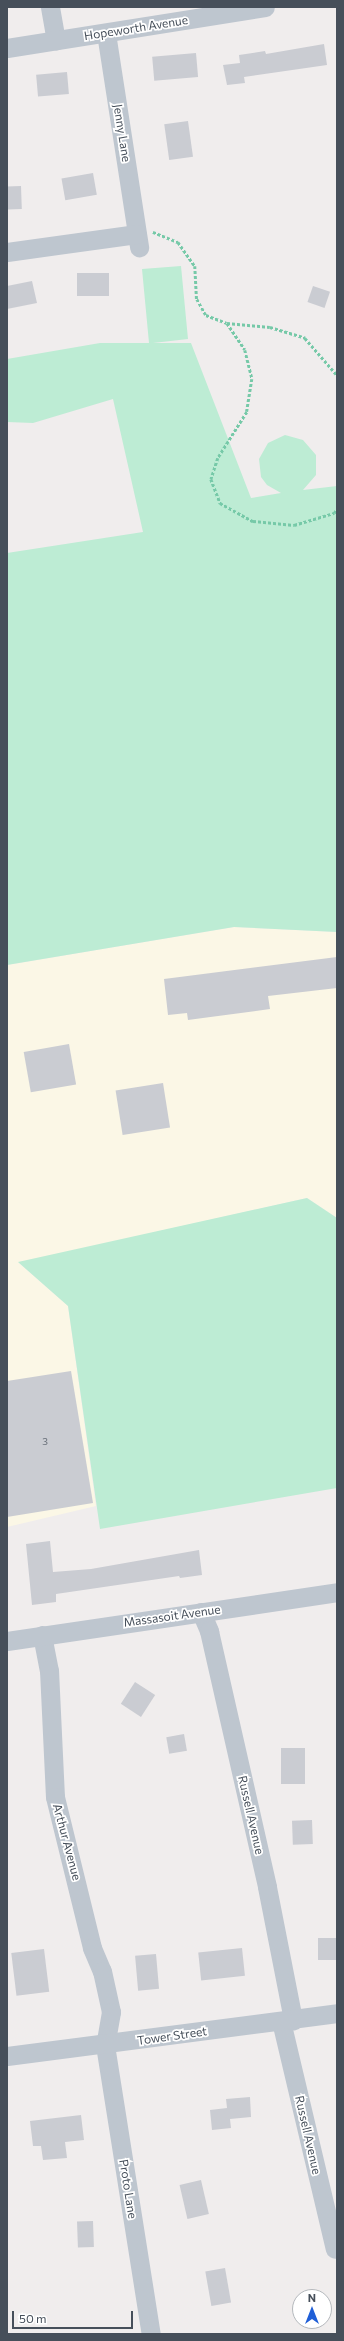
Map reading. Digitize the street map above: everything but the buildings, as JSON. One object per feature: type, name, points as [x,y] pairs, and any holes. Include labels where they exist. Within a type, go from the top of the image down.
[{"type":"street","points":[[50,7],[56,40]]},
{"type":"street","name":"Hopeworth Avenue","points":[[7,48],[106,33],[236,9],[264,7]]},
{"type":"street","name":"Jenny Lane","points":[[106,33],[138,240]]},
{"type":"street","points":[[7,252],[138,240]]},
{"type":"street","name":"Massasoit Avenue","points":[[7,1641],[337,1592]]},
{"type":"street","name":"Russell Avenue","points":[[201,1612],[209,1631],[267,1887],[287,2020],[335,2249]]},
{"type":"street","name":"Arthur Avenue","points":[[42,1635],[49,1670],[54,1789],[92,1948],[106,1987],[110,2012],[104,2045]]},
{"type":"street","name":"Tower Street","points":[[7,2056],[104,2045],[337,2013]]},
{"type":"street","name":"Proto Lane","points":[[104,2045],[152,2334]]},
{"type":"path","points":[[138,240],[157,232],[178,242],[195,266],[197,299],[206,315],[227,323],[270,327],[305,338],[337,376]]},
{"type":"path","points":[[227,323],[245,350],[252,379],[247,412],[218,458],[211,479],[220,503],[253,521],[294,525],[334,513],[337,509]]},
{"type":"shaded area","points":[[234,927],[337,932],[337,1218],[307,1198],[19,1263],[68,1306],[96,1506],[7,1527],[7,965]]},
{"type":"green space","points":[[181,266],[188,339],[153,343],[191,343],[251,498],[281,493],[267,485],[261,477],[259,459],[268,443],[285,435],[303,440],[316,455],[316,475],[303,490],[337,486],[337,932],[234,927],[7,965],[7,553],[143,532],[113,399],[33,423],[7,422],[7,359],[100,343],[149,343],[142,269]]},
{"type":"green space","points":[[307,1198],[337,1218],[337,1488],[100,1529],[68,1306],[18,1262]]}]
